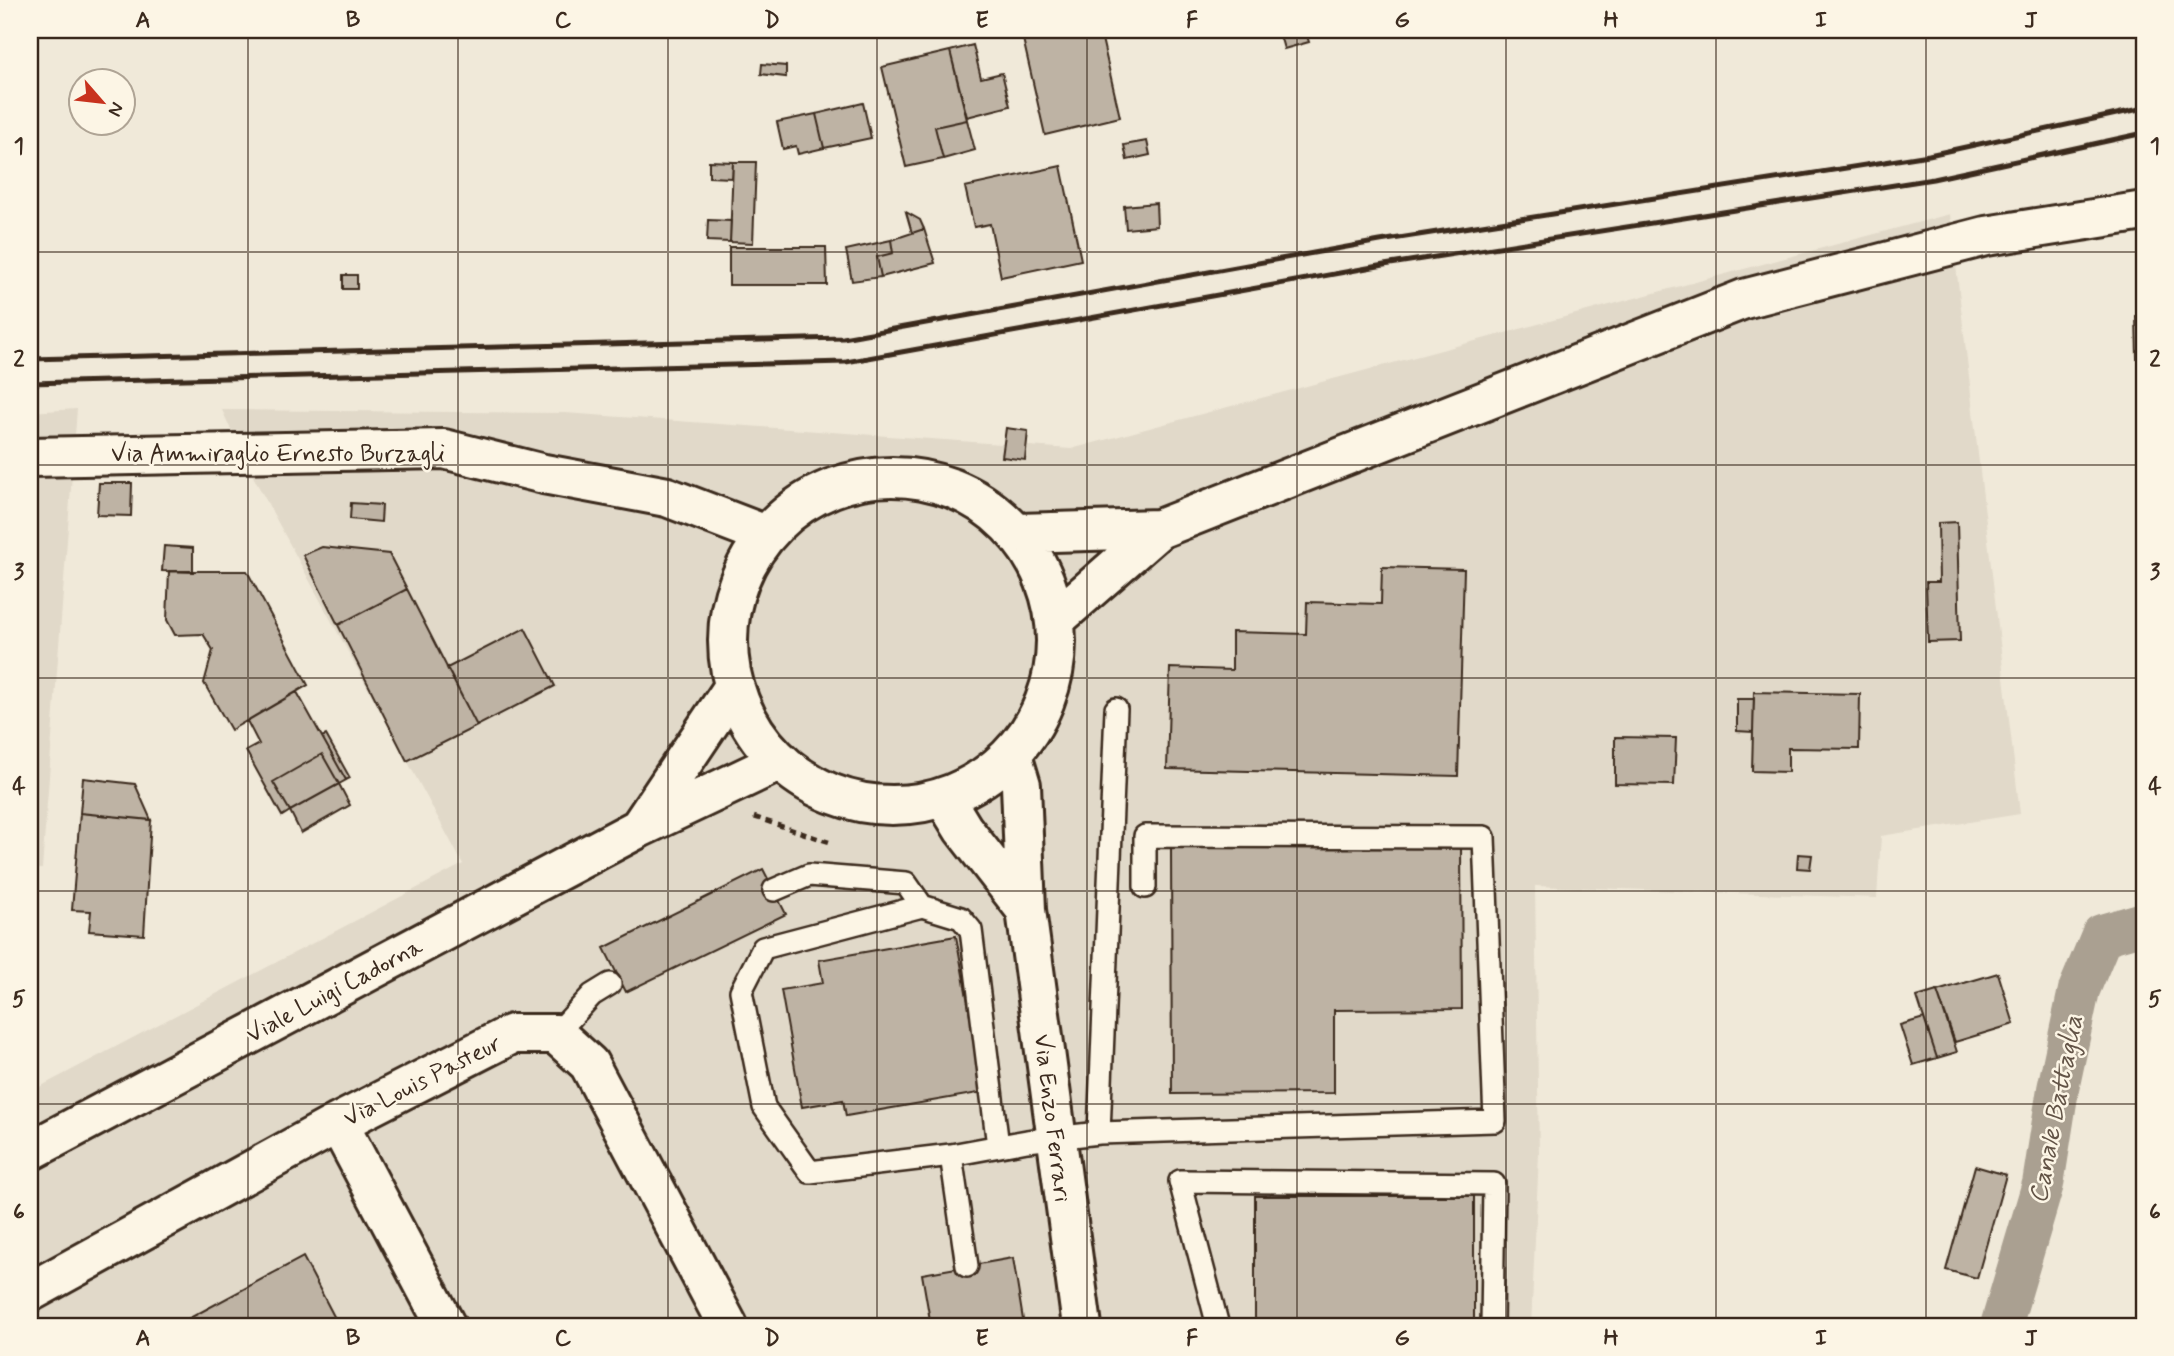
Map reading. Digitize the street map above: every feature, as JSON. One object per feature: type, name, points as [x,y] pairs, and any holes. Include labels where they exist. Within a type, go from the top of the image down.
[{"type":"main road","points":[[1056,619],[1159,529],[1744,299],[1986,236],[2144,211]]},
{"type":"main road","name":"Via Ammiraglio Ernesto Burzagli","points":[[30,457],[444,449],[544,474],[667,497],[766,535]]},
{"type":"main road","points":[[863,478],[920,478],[942,485],[975,497],[1018,533],[1043,573],[1056,619],[1056,668],[1040,715],[1012,755],[981,781],[944,799],[900,807],[856,803],[815,788],[778,762],[751,728],[733,688],[726,634],[738,581],[766,535],[810,498],[863,478]]},
{"type":"main road","points":[[1018,533],[1159,529]]},
{"type":"main road","name":"Viale Luigi Cadorna","points":[[639,828],[733,688]]},
{"type":"main road","name":"Via Enzo Ferrari","points":[[1012,755],[1021,785],[1026,910],[1082,1326]]},
{"type":"main road","name":"Viale Luigi Cadorna","points":[[30,1151],[639,828],[778,762]]},
{"type":"main road","points":[[944,799],[963,829],[1026,910]]},
{"type":"main road","name":"Via Louis Pasteur","points":[[30,1292],[338,1124],[512,1034],[556,1034]]},
{"type":"main road","points":[[556,1034],[589,1064],[728,1326]]},
{"type":"main road","points":[[338,1124],[446,1326]]},
{"type":"lane","points":[[1099,1133],[1116,709]]},
{"type":"lane","points":[[998,1146],[971,930],[961,918],[922,906],[763,948],[741,991],[764,1107],[810,1172],[1099,1133],[1495,1121],[1484,837],[1145,836],[1145,887]]},
{"type":"lane","points":[[774,890],[809,875],[906,883],[922,906]]},
{"type":"lane","points":[[556,1034],[592,995],[610,984]]},
{"type":"lane","points":[[951,1155],[967,1266]]},
{"type":"lane","points":[[1217,1326],[1180,1181],[1494,1184],[1492,1326]]},
{"type":"shaded area","points":[[1950,214],[2020,814],[1881,836],[1877,898],[1535,886],[1539,1154],[1531,1326],[30,1326],[30,1092],[463,864],[248,467],[222,410],[565,413],[1071,449]]},
{"type":"shaded area","points":[[77,409],[42,869],[30,869],[30,412]]},
{"type":"building","points":[[1021,30],[1100,30],[1120,117],[1045,135]]},
{"type":"building","points":[[1305,30],[1309,42],[1284,49],[1280,35]]},
{"type":"building","points":[[973,45],[981,78],[1002,73],[1010,106],[967,117],[950,51]]},
{"type":"building","points":[[950,51],[967,120],[935,127],[943,159],[906,167],[882,67]]},
{"type":"building","points":[[762,64],[786,66],[786,77],[761,74]]},
{"type":"building","points":[[863,103],[871,138],[824,148],[816,114]]},
{"type":"building","points":[[816,114],[824,148],[798,154],[796,146],[783,149],[777,122]]},
{"type":"building","points":[[967,120],[975,150],[943,159],[935,127]]},
{"type":"building","points":[[1147,141],[1150,155],[1127,160],[1124,145]]},
{"type":"building","points":[[709,161],[733,162],[732,178],[709,177]]},
{"type":"building","points":[[733,162],[756,162],[753,243],[730,242]]},
{"type":"building","points":[[1061,166],[1081,260],[1001,277],[990,224],[974,227],[965,187]]},
{"type":"building","points":[[1156,203],[1157,226],[1126,229],[1124,206]]},
{"type":"building","points":[[906,212],[920,220],[924,229],[912,233]]},
{"type":"building","points":[[708,220],[731,221],[730,242],[707,241]]},
{"type":"building","points":[[924,229],[935,263],[881,277],[877,257],[893,253],[891,240]]},
{"type":"building","points":[[891,240],[893,253],[877,257],[881,277],[852,281],[846,250]]},
{"type":"building","points":[[729,247],[826,247],[827,285],[729,285]]},
{"type":"building","points":[[343,275],[357,275],[357,289],[343,289]]},
{"type":"building","points":[[2136,316],[2144,316],[2144,358],[2137,358]]},
{"type":"building","points":[[1006,428],[1028,431],[1025,460],[1002,457]]},
{"type":"building","points":[[99,483],[132,483],[131,516],[97,515]]},
{"type":"building","points":[[351,503],[382,505],[381,522],[350,519]]},
{"type":"building","points":[[1957,522],[1960,641],[1928,642],[1926,582],[1939,582],[1938,523]]},
{"type":"building","points":[[164,546],[193,548],[193,572],[162,571]]},
{"type":"building","points":[[322,547],[389,554],[407,589],[338,625],[303,555]]},
{"type":"building","points":[[1382,567],[1464,569],[1458,776],[1167,769],[1170,668],[1232,670],[1232,632],[1306,634],[1307,602],[1381,604]]},
{"type":"building","points":[[169,571],[247,571],[308,685],[231,730],[204,683],[213,650],[203,634],[175,635],[167,620]]},
{"type":"building","points":[[407,589],[477,726],[407,761],[338,625]]},
{"type":"building","points":[[525,628],[555,686],[477,726],[447,668]]},
{"type":"building","points":[[297,692],[346,780],[339,784],[322,754],[273,782],[290,811],[282,816],[246,751],[259,744],[247,721]]},
{"type":"building","points":[[1754,692],[1860,694],[1859,749],[1788,748],[1788,772],[1752,771]]},
{"type":"building","points":[[1737,699],[1754,699],[1753,732],[1737,731]]},
{"type":"building","points":[[326,735],[350,778],[346,780],[322,737]]},
{"type":"building","points":[[1615,737],[1676,738],[1674,785],[1615,784]]},
{"type":"building","points":[[322,754],[339,784],[290,811],[273,782]]},
{"type":"building","points":[[83,778],[135,784],[151,820],[80,813]]},
{"type":"building","points":[[339,784],[350,805],[301,833],[290,811]]},
{"type":"building","points":[[80,813],[151,820],[144,935],[89,931],[91,911],[72,910]]},
{"type":"building","points":[[1461,845],[1462,1009],[1334,1010],[1334,1093],[1172,1094],[1171,848]]},
{"type":"building","points":[[1798,854],[1812,855],[1810,869],[1797,868]]},
{"type":"building","points":[[763,869],[786,914],[626,992],[604,948]]},
{"type":"building","points":[[956,936],[984,1092],[846,1116],[843,1100],[802,1107],[781,990],[823,983],[819,960]]},
{"type":"building","points":[[1998,973],[2014,1024],[1955,1042],[1937,991]]},
{"type":"building","points":[[1937,991],[1957,1052],[1937,1058],[1917,997]]},
{"type":"building","points":[[1924,1018],[1937,1058],[1913,1065],[1900,1025]]},
{"type":"building","points":[[1975,1166],[2006,1175],[1977,1278],[1946,1270]]},
{"type":"building","points":[[1255,1196],[1474,1196],[1474,1326],[1255,1326]]},
{"type":"building","points":[[303,1257],[339,1326],[175,1326]]},
{"type":"building","points":[[1013,1258],[1024,1326],[931,1326],[922,1274]]},
{"type":"waterway","name":"Canale Battaglia","points":[[2001,1326],[2043,1184],[2058,1089],[2079,990],[2102,935],[2144,923]]},
{"type":"railway","points":[[30,359],[843,338],[1380,241],[1929,155],[2144,108]]},
{"type":"railway","points":[[30,383],[846,362],[1384,265],[1933,179],[2144,133]]}]
